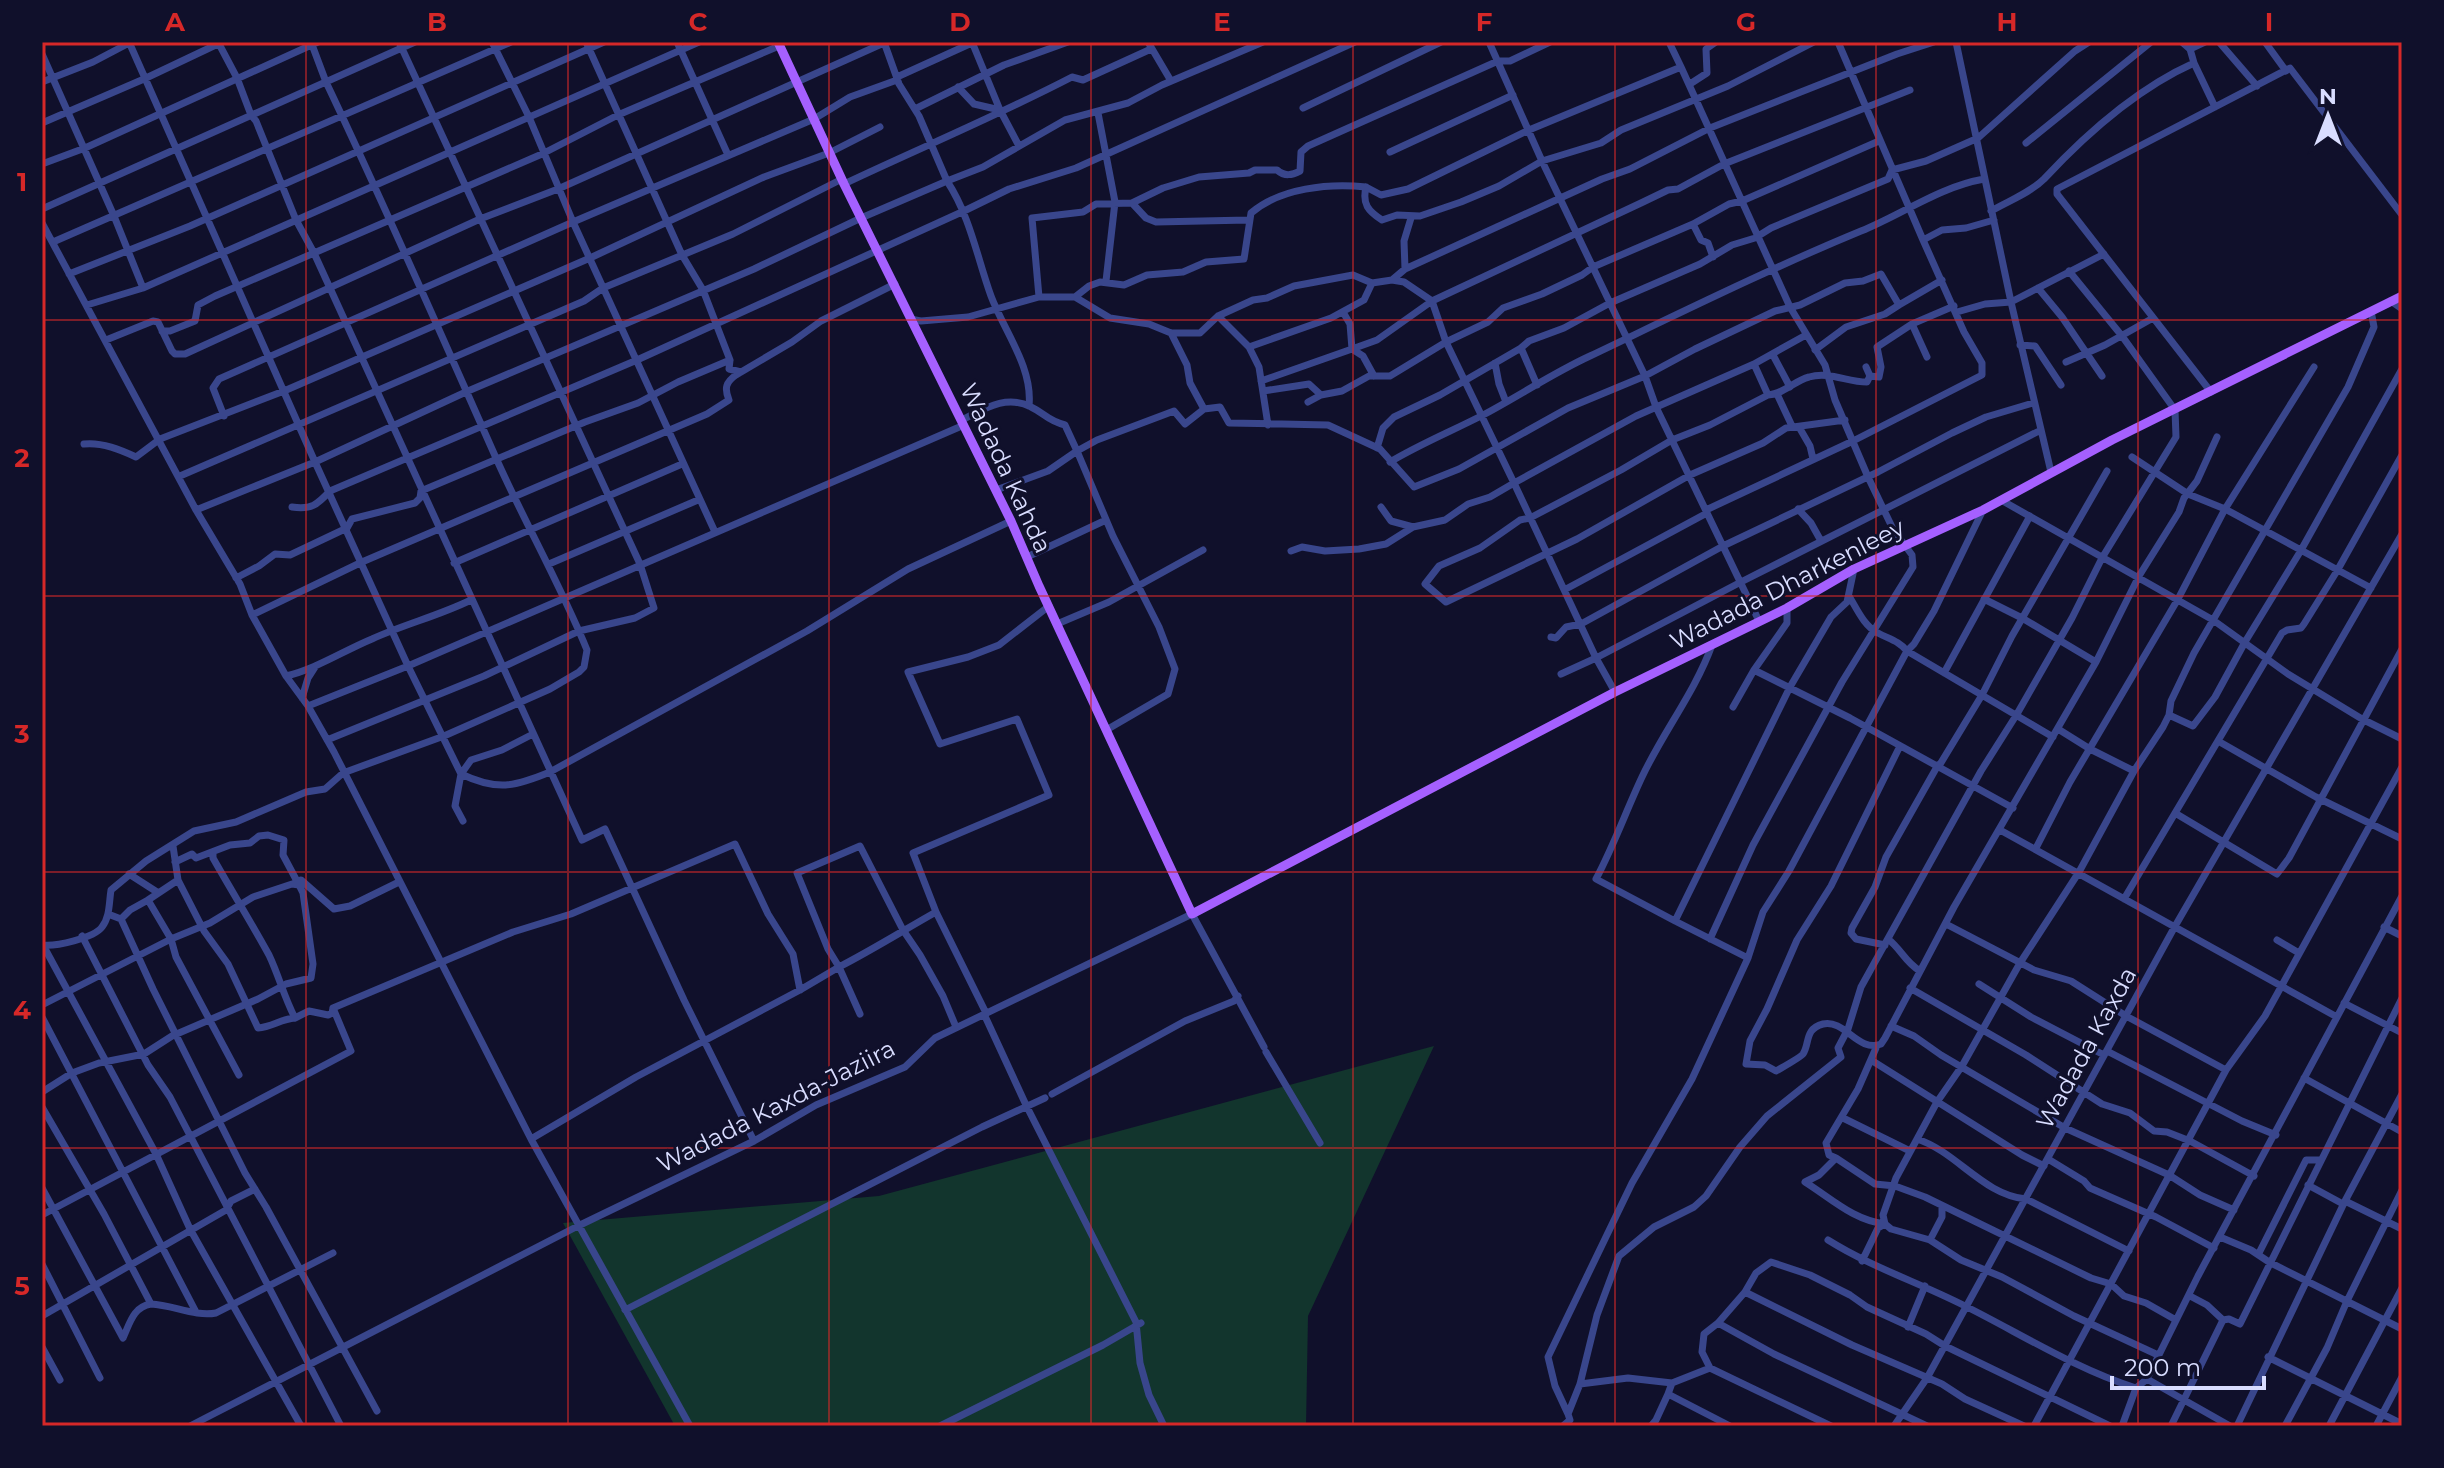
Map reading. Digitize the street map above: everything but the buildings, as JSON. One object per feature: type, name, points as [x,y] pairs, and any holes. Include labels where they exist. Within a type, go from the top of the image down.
[{"type":"main road","name":"Wadada Kahda","points":[[780,44],[843,182],[1011,521],[1192,914]]},
{"type":"main road","name":"Wadada Dharkenleey","points":[[1192,914],[1615,692],[1787,608],[1854,569],[1983,510],[2051,472],[2402,296]]},
{"type":"street","points":[[42,82],[130,42],[298,425],[424,701],[461,774],[496,787],[526,782],[550,772],[807,631],[908,569],[1011,521]]},
{"type":"street","points":[[42,123],[144,79],[219,42],[256,121],[296,220],[314,253],[582,840],[605,829],[684,1000],[754,1141]]},
{"type":"street","points":[[42,209],[326,82],[400,45],[415,42]]},
{"type":"street","points":[[53,242],[417,83],[493,46],[511,42]]},
{"type":"street","points":[[69,274],[511,83],[587,46],[604,42]]},
{"type":"street","points":[[87,305],[143,288],[604,84],[678,46],[699,42]]},
{"type":"street","points":[[106,340],[153,321],[158,322],[172,351],[185,354],[480,219],[558,189],[885,42],[897,78],[964,211],[997,309],[1025,373],[1029,406]]},
{"type":"street","points":[[224,416],[213,388],[219,379],[814,119],[850,97],[973,42],[1000,110],[1019,146]]},
{"type":"street","points":[[915,109],[987,73],[1068,42]]},
{"type":"street","points":[[196,510],[315,462],[468,391],[983,167],[1065,120],[1128,103],[1263,42]]},
{"type":"street","points":[[292,507],[315,507],[330,491],[637,360],[1009,189],[1076,168],[1355,42]]},
{"type":"street","points":[[1303,108],[1441,42]]},
{"type":"street","points":[[1489,42],[1645,376],[1656,407],[1759,621]]},
{"type":"street","points":[[1039,297],[1032,218],[1083,212],[1096,204],[1132,203],[1163,188],[1199,177],[1255,170],[1277,170],[1281,174],[1291,175],[1300,171],[1301,152],[1308,146],[1498,61],[1510,61],[1550,42]]},
{"type":"street","points":[[1669,42],[1790,307],[1825,365],[1868,477],[1884,511],[1912,555],[1913,567],[1828,707],[1753,845],[1710,939]]},
{"type":"street","points":[[1690,84],[1707,73],[1706,49],[1716,42]]},
{"type":"street","points":[[1366,187],[1363,200],[1369,212],[1382,220],[1397,215],[1411,218],[1461,202],[1499,186],[1542,161],[1601,143],[1621,130],[1728,86],[1814,42]]},
{"type":"street","points":[[1566,589],[1706,511],[1982,375],[1982,363],[1923,240],[1838,42]]},
{"type":"street","points":[[1392,280],[1405,269],[1630,169],[1710,128],[1934,42]]},
{"type":"street","points":[[1956,42],[2020,345],[2051,472]]},
{"type":"street","points":[[1892,170],[1926,161],[1978,138],[2089,42]]},
{"type":"street","points":[[2026,143],[2151,42]]},
{"type":"street","points":[[2205,42],[2187,44],[2215,107]]},
{"type":"street","points":[[2219,42],[2257,86]]},
{"type":"street","points":[[2265,42],[2286,71]]},
{"type":"street","points":[[42,164],[85,148],[314,43],[326,82],[438,323],[496,458],[549,564],[587,650],[584,667],[550,689],[444,736],[343,773],[325,789],[306,792],[236,822],[194,831],[129,874],[111,890],[108,914],[102,928],[95,934],[55,946],[42,945]]},
{"type":"street","points":[[162,331],[187,326],[195,321],[198,305],[236,287],[542,154],[618,115],[780,44]]},
{"type":"street","points":[[327,740],[424,701],[579,631],[635,618],[654,608],[640,564],[559,393],[547,357],[513,291],[400,45]]},
{"type":"street","points":[[180,476],[584,301],[603,288],[733,234],[969,128],[1072,77],[1083,80],[1150,45],[1171,81]]},
{"type":"street","points":[[493,46],[529,117],[542,154],[715,532]]},
{"type":"street","points":[[587,46],[651,190],[682,255],[703,290],[730,360],[729,369],[741,372]]},
{"type":"street","points":[[678,46],[728,155]]},
{"type":"street","points":[[42,54],[143,288]]},
{"type":"street","points":[[1991,211],[2025,193],[2127,105],[2194,63]]},
{"type":"street","points":[[1075,297],[1089,286],[1106,281],[1124,285],[1147,275],[1183,272],[1206,262],[1244,259],[1248,220],[1257,208],[1303,188],[1344,185],[1366,187],[1381,195],[1408,189],[1529,130],[1681,67]]},
{"type":"street","points":[[2211,392],[2057,194],[2057,189],[2290,68],[2402,215]]},
{"type":"street","points":[[958,87],[974,104],[1000,110]]},
{"type":"street","points":[[1261,381],[1377,340],[1432,301],[1668,190],[1678,189],[1724,164],[1910,90]]},
{"type":"street","points":[[1390,152],[1513,95]]},
{"type":"street","points":[[1098,113],[1115,202],[1106,281]]},
{"type":"street","points":[[84,444],[121,450],[136,457],[160,439],[284,391],[590,258],[776,172],[829,153],[880,127]]},
{"type":"street","points":[[1308,402],[1374,376],[1390,376],[1446,342],[1488,322],[1503,308],[1542,294],[1724,207],[1879,141]]},
{"type":"street","points":[[1377,448],[1383,428],[1394,417],[1440,395],[1529,341],[1564,328],[1732,245],[1758,237],[1771,228],[1888,179],[1892,170]]},
{"type":"street","points":[[1390,462],[1587,357],[1773,269],[1894,217],[1908,206],[1957,186],[1984,179]]},
{"type":"street","points":[[1132,203],[1146,218],[1156,222],[1248,220]]},
{"type":"street","points":[[1405,269],[1404,241],[1411,218]]},
{"type":"street","points":[[1923,240],[1942,230],[1966,228],[1994,220]]},
{"type":"street","points":[[42,223],[196,510],[236,578],[252,615],[327,740],[531,1139],[690,1426]]},
{"type":"street","points":[[1693,224],[1701,240],[1708,243],[1713,257]]},
{"type":"street","points":[[1870,376],[1879,377],[1880,373],[1877,347],[1912,324],[1955,309],[2011,302],[2104,254]]},
{"type":"street","points":[[1568,1422],[1597,1315],[1619,1256],[1654,1227],[1694,1207],[1706,1196],[1740,1147],[1767,1116],[1841,1057],[1838,1048],[1861,987],[2059,640],[2102,558],[2176,437],[2175,410],[2122,336],[2069,271]]},
{"type":"street","points":[[996,490],[1048,471],[1097,440],[1174,411],[1185,424],[1204,409],[1220,407],[1229,423],[1328,425],[1377,448],[1414,487],[1459,469],[1588,398],[1645,376],[1775,311],[1818,298],[1845,283],[1863,281],[1881,274],[1899,305]]},
{"type":"street","points":[[910,319],[968,317],[1039,297],[1075,297],[1110,318],[1149,324],[1171,333],[1200,333],[1218,316],[1294,286],[1353,275],[1372,283],[1404,282],[1432,301],[1446,342],[1495,447],[1615,692]]},
{"type":"street","points":[[1815,350],[1846,327],[1885,314],[1942,280]]},
{"type":"street","points":[[1249,347],[1343,312],[1364,300],[1372,283]]},
{"type":"street","points":[[252,615],[362,562],[720,407],[729,400],[728,381],[821,321],[895,284]]},
{"type":"street","points":[[2038,288],[2102,376]]},
{"type":"street","points":[[2392,302],[2402,309]]},
{"type":"street","points":[[1885,1224],[1883,1215],[1895,1186],[1937,1102],[2079,872],[2134,771],[2169,715],[2171,701],[2183,674],[2263,530],[2348,387],[2374,327],[2371,311]]},
{"type":"street","points":[[1343,312],[1350,324],[1352,349]]},
{"type":"street","points":[[1218,316],[1249,347],[1259,367],[1268,425]]},
{"type":"street","points":[[2066,362],[2153,318]]},
{"type":"street","points":[[1912,324],[1927,357]]},
{"type":"street","points":[[1171,333],[1187,365],[1190,383],[1204,409]]},
{"type":"street","points":[[1291,551],[1302,547],[1325,551],[1386,544],[1413,527],[1445,520],[1468,504],[1490,497],[1613,427],[1773,355],[1806,335]]},
{"type":"street","points":[[2020,345],[2029,343],[2035,346],[2061,385]]},
{"type":"street","points":[[1521,348],[1537,385]]},
{"type":"street","points":[[1352,349],[1363,356],[1374,376]]},
{"type":"street","points":[[1773,355],[1790,387]]},
{"type":"street","points":[[421,491],[638,403],[730,360]]},
{"type":"street","points":[[1495,363],[1506,402]]},
{"type":"street","points":[[1754,364],[1768,395]]},
{"type":"street","points":[[1866,367],[1870,376]]},
{"type":"street","points":[[2036,848],[2178,599],[2225,509],[2314,367]]},
{"type":"street","points":[[2169,715],[2193,726],[2215,697],[2402,369]]},
{"type":"street","points":[[1294,371],[1321,395]]},
{"type":"street","points":[[1845,420],[1796,426],[1690,475],[1547,554],[1446,602],[1425,584],[1439,566],[1480,548],[1520,520],[1530,518],[1672,440],[1710,425],[1768,395],[1777,394],[1805,378],[1828,376],[1867,382],[1870,376]]},
{"type":"street","points":[[1263,391],[1309,384]]},
{"type":"street","points":[[1777,394],[1810,446],[1813,459]]},
{"type":"street","points":[[308,706],[408,666],[715,532],[963,422],[999,401],[1029,406],[1048,420],[1065,425],[1106,520],[1159,627],[1175,669],[1168,694],[1108,729]]},
{"type":"street","points":[[1551,637],[1556,638],[1566,627],[1581,624],[1723,546],[1986,417],[2033,403]]},
{"type":"street","points":[[1561,674],[2041,430]]},
{"type":"street","points":[[1900,746],[1831,886],[1797,940],[1750,1041],[1746,1064],[1765,1065],[1776,1071],[1804,1053],[1805,1041],[1815,1027],[1832,1024],[1874,1046],[1881,1044],[2096,662],[2139,576],[2197,481],[2217,437]]},
{"type":"street","points":[[2124,899],[2284,630],[2296,630],[2304,624],[2402,455]]},
{"type":"street","points":[[2132,457],[2188,494],[2225,509],[2371,588]]},
{"type":"street","points":[[454,563],[682,464]]},
{"type":"street","points":[[1920,971],[1906,962],[1895,944],[1856,939],[1851,933],[1852,928],[1875,887],[1886,857],[1982,695],[2022,618],[2107,471]]},
{"type":"street","points":[[236,578],[275,554],[290,555],[347,528],[352,519],[415,503],[421,491]]},
{"type":"street","points":[[549,564],[698,500]]},
{"type":"street","points":[[2001,500],[2178,599],[2314,689],[2402,739]]},
{"type":"street","points":[[1381,507],[1391,521],[1413,527]]},
{"type":"street","points":[[1798,509],[1821,541]]},
{"type":"street","points":[[1568,1422],[1548,1357],[1632,1183],[1692,1079],[1748,958],[1763,912],[1789,871],[1907,651],[1934,611],[1983,510]]},
{"type":"street","points":[[1944,673],[2030,516]]},
{"type":"street","points":[[1027,557],[1106,520]]},
{"type":"street","name":"Wadada Kaxda","points":[[1894,1426],[1927,1378],[2174,928],[2402,534]]},
{"type":"street","points":[[1057,624],[1138,586],[1203,550]]},
{"type":"street","points":[[1675,921],[1790,687],[1831,617],[1847,602],[1854,569]]},
{"type":"street","points":[[1849,596],[1874,631],[1900,643],[1907,651],[2053,737]]},
{"type":"street","points":[[1984,599],[2096,662]]},
{"type":"street","points":[[286,676],[315,667],[345,650],[393,630],[436,617],[471,600]]},
{"type":"street","points":[[1049,606],[999,645],[968,657],[908,672],[940,744],[1017,719],[1049,795],[913,853],[936,912],[1026,1105],[1138,1325],[1140,1363],[1149,1395],[1164,1426]]},
{"type":"street","points":[[1733,707],[1787,623],[1787,608]]},
{"type":"street","points":[[1712,645],[1692,690],[1642,776],[1617,840],[1596,879],[1748,958]]},
{"type":"street","points":[[2175,813],[2277,874],[2402,649]]},
{"type":"street","points":[[302,698],[315,667]]},
{"type":"street","points":[[1754,670],[2013,808]]},
{"type":"street","points":[[2058,729],[2134,771]]},
{"type":"street","points":[[463,821],[455,806],[461,774],[471,760],[502,750],[533,734]]},
{"type":"street","points":[[2218,741],[2320,799],[2402,839]]},
{"type":"street","points":[[2034,1426],[2226,1070],[2265,1016],[2402,767]]},
{"type":"street","points":[[2000,830],[2337,1017]]},
{"type":"street","points":[[42,1092],[72,1073],[144,1054],[175,1035],[281,986],[311,978],[313,964],[309,923],[299,885],[283,855],[284,840],[259,836],[250,843],[230,845],[196,858],[192,854],[175,862]]},
{"type":"street","points":[[173,846],[178,880],[202,926],[228,964],[258,1028],[309,1011],[328,1015],[333,1008],[513,932],[554,920],[735,844],[768,914],[793,954],[800,990]]},
{"type":"street","points":[[860,1014],[828,949],[797,873],[860,846],[956,1027]]},
{"type":"street","points":[[213,852],[213,858],[268,954],[282,994],[295,1018]]},
{"type":"street","points":[[129,874],[157,892]]},
{"type":"street","points":[[121,919],[178,880]]},
{"type":"street","points":[[299,885],[301,880],[334,909],[350,906],[399,882]]},
{"type":"street","points":[[42,1005],[202,926],[239,904],[292,884],[299,885]]},
{"type":"street","points":[[2122,1426],[2136,1388],[2147,1379],[2402,896]]},
{"type":"street","points":[[148,900],[171,939],[176,957],[239,1075]]},
{"type":"street","points":[[531,1139],[636,1077],[800,990],[936,912]]},
{"type":"street","points":[[108,914],[121,919],[218,1120],[377,1411]]},
{"type":"street","points":[[1192,914],[1320,1143]]},
{"type":"street","name":"Wadada Kaxda-Jaziira","points":[[190,1426],[578,1226],[754,1141],[816,1105],[905,1067],[935,1038],[956,1027],[1192,914]]},
{"type":"street","points":[[1946,924],[2020,963],[2071,981],[2126,1016],[2226,1070]]},
{"type":"street","points":[[2384,927],[2402,936]]},
{"type":"street","points":[[82,936],[148,1065],[170,1097],[228,1206],[341,1426]]},
{"type":"street","points":[[2277,940],[2299,953]]},
{"type":"street","points":[[42,945],[156,1154],[190,1229],[301,1426]]},
{"type":"street","points":[[1979,984],[2000,999],[2106,1053],[2276,1135]]},
{"type":"street","points":[[1910,988],[1983,1029],[2107,1107],[2130,1113],[2154,1131],[2167,1132],[2190,1141],[2254,1176]]},
{"type":"street","points":[[625,1310],[1049,1096],[1185,1021],[1234,1001],[1238,996]]},
{"type":"street","points":[[2223,1320],[2240,1324],[2402,998]]},
{"type":"street","points":[[2344,1003],[2402,1033]]},
{"type":"street","points":[[42,1215],[351,1051],[333,1008]]},
{"type":"street","points":[[42,1017],[196,1312]]},
{"type":"street","points":[[1891,1026],[1914,1036],[1934,1051],[2065,1128],[2169,1175],[2200,1195],[2234,1210]]},
{"type":"street","points":[[1874,1046],[1871,1060],[1843,1118],[1826,1143],[1829,1155],[1875,1184],[1895,1186],[1925,1197],[2091,1278],[2111,1284],[2124,1296],[2146,1303],[2176,1320]]},
{"type":"street","points":[[1871,1060],[2022,1155],[2046,1162],[2084,1181],[2090,1188],[2156,1217],[2214,1248]]},
{"type":"street","points":[[2304,1078],[2386,1126],[2402,1132]]},
{"type":"street","points":[[2237,1426],[2344,1202],[2402,1094]]},
{"type":"street","points":[[42,1107],[151,1304]]},
{"type":"street","points":[[1843,1118],[1910,1151]]},
{"type":"street","points":[[1917,1139],[1952,1156],[1958,1165],[2001,1191],[2015,1198],[2026,1199],[2129,1251]]},
{"type":"street","points":[[1836,1158],[1819,1175],[1805,1182],[1836,1201],[1844,1211],[1930,1240],[1961,1260],[2158,1355]]},
{"type":"street","points":[[2258,1255],[2306,1160],[2320,1160]]},
{"type":"street","points":[[2308,1185],[2402,1229]]},
{"type":"street","points":[[42,1188],[123,1338],[134,1313],[141,1306],[151,1304],[204,1315],[216,1313],[333,1253]]},
{"type":"street","points":[[42,1316],[226,1210],[231,1201],[255,1189]]},
{"type":"street","points":[[2285,1426],[2402,1190]]},
{"type":"street","points":[[1930,1240],[1942,1217],[1942,1206]]},
{"type":"street","points":[[1862,1261],[1878,1228],[1885,1224]]},
{"type":"street","points":[[2220,1237],[2402,1329]]},
{"type":"street","points":[[1828,1240],[1862,1261],[1925,1286],[2069,1360],[2136,1388]]},
{"type":"street","points":[[1831,1426],[1710,1368],[1702,1352],[1704,1334],[1745,1292],[1756,1273],[1771,1262],[1810,1275],[1876,1312],[2110,1426]]},
{"type":"street","points":[[42,1264],[100,1378]]},
{"type":"street","points":[[1908,1327],[1925,1286]]},
{"type":"street","points":[[2329,1426],[2402,1288]]},
{"type":"street","points":[[1745,1292],[2024,1426]]},
{"type":"street","points":[[2190,1296],[2207,1305],[2223,1320]]},
{"type":"street","points":[[2171,1426],[2223,1320]]},
{"type":"street","points":[[1718,1323],[1774,1354],[1927,1426]]},
{"type":"street","points":[[940,1426],[1138,1325]]},
{"type":"street","points":[[42,1347],[60,1380]]},
{"type":"street","points":[[2268,1357],[2402,1424]]},
{"type":"street","points":[[1580,1384],[1628,1378],[1672,1383],[1710,1368]]},
{"type":"street","points":[[2376,1426],[2402,1377]]},
{"type":"street","points":[[2147,1379],[2219,1423],[2230,1426]]},
{"type":"street","points":[[1651,1426],[1672,1383]]},
{"type":"street","points":[[1668,1394],[1730,1426]]},
{"type":"green space","points":[[1434,1046],[1308,1316],[1306,1426],[675,1426],[563,1223],[879,1196]]}]
